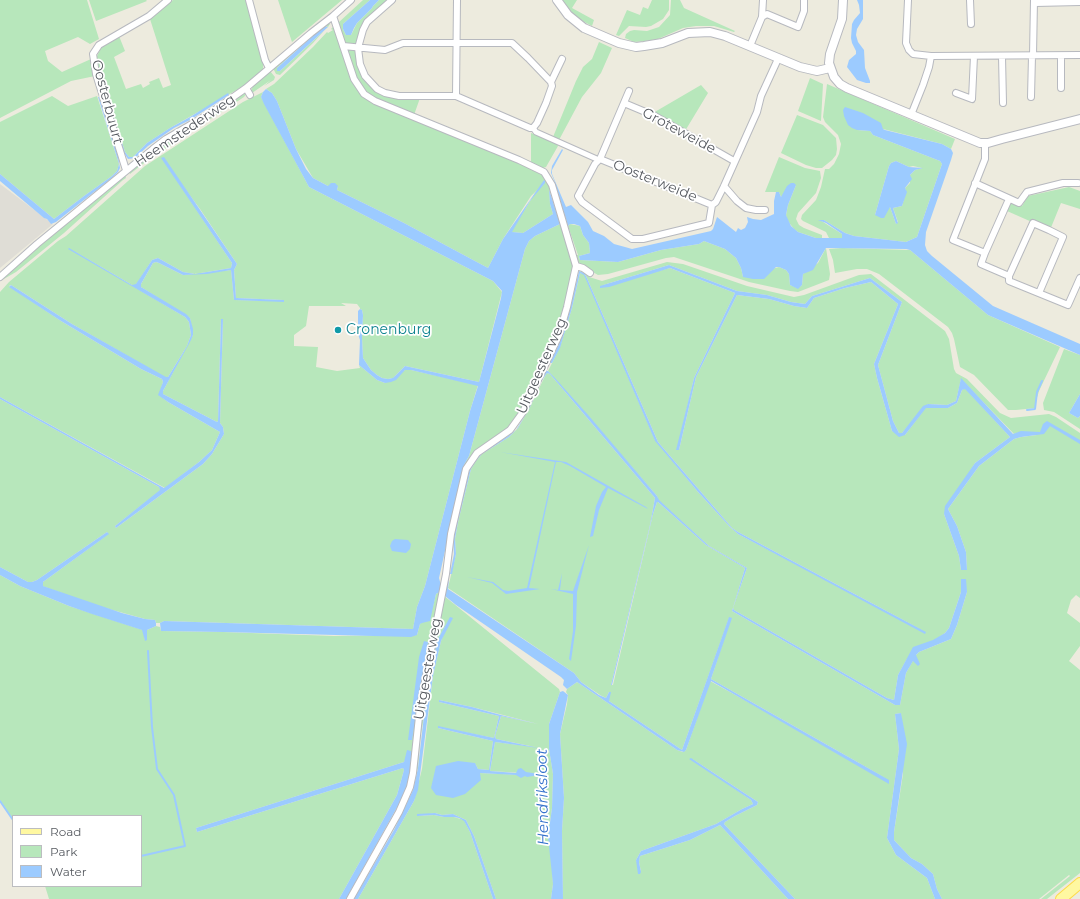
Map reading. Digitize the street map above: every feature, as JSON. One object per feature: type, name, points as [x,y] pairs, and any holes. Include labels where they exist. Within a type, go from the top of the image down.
[{"type":"main road","points":[[1061,899],[1080,883]]},
{"type":"street","name":"Oosterbuurt","points":[[126,170],[96,74],[93,54],[99,44],[149,16],[168,0]]},
{"type":"street","points":[[249,0],[265,60],[269,68]]},
{"type":"street","name":"Heemstederweg","points":[[0,277],[126,170],[166,139],[209,114],[246,88],[351,0]]},
{"type":"street","points":[[392,0],[367,22],[358,48],[358,58],[362,70],[368,81],[381,91],[398,96],[456,96],[533,128],[536,132],[599,160],[578,196],[582,202],[632,239],[643,239],[709,223],[712,205]]},
{"type":"street","points":[[456,96],[457,0]]},
{"type":"street","points":[[556,0],[568,15],[584,28],[619,43],[636,46],[652,45],[662,43],[684,34],[700,32],[720,34],[800,68],[813,70],[830,68]]},
{"type":"street","points":[[750,46],[762,17],[763,0]]},
{"type":"street","points":[[762,17],[767,14],[798,27],[804,11],[804,0]]},
{"type":"street","points":[[844,0],[842,19],[830,54],[830,68],[837,80],[847,88],[974,142],[985,143],[1080,119]]},
{"type":"street","points":[[908,0],[907,47],[913,54],[931,56],[1080,55]]},
{"type":"street","points":[[970,0],[971,24]]},
{"type":"street","points":[[1031,97],[1034,2],[1080,2]]},
{"type":"street","name":"Uitgeesterweg","points":[[333,16],[354,79],[360,89],[369,97],[544,172],[552,185],[576,266],[559,335],[523,412],[510,430],[477,453],[466,470],[451,534],[443,591],[420,707],[413,773],[410,787],[399,812],[350,899]]},
{"type":"street","points":[[343,46],[386,50],[403,42],[456,44],[512,43],[551,82]]},
{"type":"street","points":[[911,115],[923,85],[931,56]]},
{"type":"street","points":[[956,93],[972,99],[974,56]]},
{"type":"street","points":[[1002,56],[1003,103]]},
{"type":"street","points":[[1061,56],[1061,88]]},
{"type":"street","points":[[533,128],[537,123],[548,97],[552,86],[551,82],[562,59]]},
{"type":"street","name":"Oosterweide","points":[[629,91],[599,160],[712,205],[716,202],[724,186],[757,112],[761,96],[778,59]]},
{"type":"street","points":[[246,88],[250,95]]},
{"type":"street","name":"Groteweide","points":[[624,103],[655,116],[734,161]]},
{"type":"street","points":[[985,143],[985,159],[953,240],[985,253]]},
{"type":"street","points":[[975,183],[1019,203],[1027,192],[1063,183],[1078,183]]},
{"type":"street","points":[[724,186],[737,201],[746,208],[765,210]]},
{"type":"street","points":[[1009,199],[981,264],[1009,276]]},
{"type":"street","points":[[1039,293],[1063,237],[1033,223],[1009,276],[1009,281],[1068,305],[1080,278]]},
{"type":"street","points":[[576,266],[590,272]]},
{"type":"shaded area","points":[[0,184],[53,224],[0,268]]},
{"type":"green space","points":[[0,0],[87,0],[99,39],[90,44],[78,37],[45,51],[48,61],[62,72],[91,59],[90,63],[92,62],[95,76],[71,81],[0,118]]},
{"type":"green space","points":[[89,0],[146,0],[147,1],[96,21]]},
{"type":"green space","points":[[173,0],[246,0],[263,62],[263,69],[249,83],[170,128],[147,143],[133,157],[129,157],[125,152],[97,63],[97,56],[102,46],[119,36],[125,51],[114,57],[126,89],[141,84],[143,88],[150,84],[149,82],[159,78],[163,88],[171,85],[150,19]]},
{"type":"green space","points":[[278,0],[342,0],[292,42]]},
{"type":"green space","points":[[363,0],[370,0],[343,24],[343,29],[346,35],[351,35],[357,23],[379,0],[389,0],[361,26],[356,45],[345,44],[338,23]]},
{"type":"green space","points":[[561,0],[577,0],[572,8],[594,20],[592,26],[577,18]]},
{"type":"green space","points":[[652,0],[669,0],[669,10],[663,19],[651,26],[629,26],[619,36],[616,35],[627,10],[640,15],[643,7],[648,9]]},
{"type":"green space","points":[[671,0],[680,0],[684,8],[735,31],[734,32],[714,26],[696,26],[683,28],[658,39],[634,42],[625,38],[626,34],[630,31],[647,31],[659,27],[670,15]]},
{"type":"green space","points":[[327,23],[330,24],[328,27],[324,26],[317,31],[277,68],[277,70],[280,71],[324,31],[313,43],[280,75],[276,74],[273,68],[316,30]]},
{"type":"green space","points":[[333,27],[358,90],[541,173],[549,183],[550,204],[553,214],[523,233],[511,232],[535,193],[545,183],[531,196],[503,239],[488,268],[404,223],[337,190],[338,186],[328,186],[313,178],[296,149],[277,101],[272,93],[266,89],[274,84],[327,32],[328,33],[333,30],[331,29]]},
{"type":"green space","points":[[599,42],[612,48],[601,73],[582,97],[559,140],[553,137],[576,81],[583,67],[592,59]]},
{"type":"green space","points":[[346,48],[356,50],[356,57],[360,71],[366,82],[375,90],[420,98],[414,115],[369,96],[358,84]]},
{"type":"green space","points":[[270,71],[275,77],[274,80],[264,86],[271,80],[252,93],[251,91],[253,86]]},
{"type":"green space","points":[[810,78],[823,84],[821,121],[798,111]]},
{"type":"green space","points":[[827,84],[955,139],[951,149],[942,144],[883,129],[857,130],[870,131],[873,135],[940,161],[942,164],[917,237],[906,242],[854,236],[845,233],[824,220],[820,220],[842,234],[842,238],[829,238],[826,232],[801,219],[802,215],[816,200],[825,169],[829,169],[834,164],[839,154],[841,144],[838,135],[825,122],[823,117]],"holes":[[[896,161],[909,167],[913,166],[922,168],[915,170],[910,175],[910,183],[905,188],[906,192],[902,206],[893,208],[898,222],[896,224],[890,207],[875,215],[891,163]]]},
{"type":"green space","points":[[701,85],[708,93],[685,131],[653,113]]},
{"type":"green space","points":[[263,92],[261,97],[309,187],[493,281],[502,292],[479,382],[405,366],[394,377],[405,370],[411,370],[478,385],[425,586],[417,607],[413,629],[164,621],[156,623],[155,620],[145,619],[98,606],[42,586],[43,582],[108,534],[107,532],[32,582],[28,582],[0,567],[0,399],[159,487],[161,490],[115,526],[116,528],[203,464],[212,454],[224,434],[223,427],[220,423],[223,319],[221,319],[217,422],[163,394],[163,391],[193,335],[190,318],[141,287],[141,284],[153,263],[156,262],[183,275],[194,274],[183,272],[158,258],[152,260],[136,285],[132,285],[69,248],[185,317],[189,322],[191,335],[187,346],[166,378],[72,324],[11,285],[9,286],[61,321],[141,369],[162,379],[163,382],[159,395],[168,402],[220,432],[212,450],[165,488],[0,397],[0,292],[9,282],[66,236],[145,166],[243,102]],"holes":[[[162,158],[200,209],[237,264],[234,270],[236,298],[284,301],[234,300],[231,270],[199,273],[231,268],[232,263]],[[341,303],[357,304],[362,310],[363,315],[363,358],[371,370],[377,375],[382,378],[393,378],[385,383],[377,380],[359,365],[360,368],[337,371],[316,367],[318,347],[294,346],[294,335],[306,326],[309,306],[346,306]]]},
{"type":"green space","points":[[244,93],[246,94],[244,97],[148,160],[130,174],[129,172],[155,150],[180,134],[197,126],[208,116]]},
{"type":"green space","points":[[52,96],[68,106],[97,96],[119,164],[117,171],[112,176],[54,219],[0,174],[0,122]]},
{"type":"green space","points":[[797,115],[823,125],[836,138],[836,155],[822,168],[806,165],[781,153]]},
{"type":"green space","points":[[531,133],[557,143],[558,146],[546,167],[543,168],[531,164]]},
{"type":"green space","points":[[779,157],[805,168],[820,171],[821,178],[816,193],[798,213],[796,219],[799,225],[822,235],[822,238],[816,238],[798,232],[787,220],[786,215],[788,205],[796,185],[781,197],[779,192],[765,192]]},
{"type":"green space","points":[[125,175],[126,178],[64,233],[16,272],[2,280],[49,237]]},
{"type":"green space","points":[[1069,187],[1080,191],[1080,209],[1061,203],[1050,230],[1007,211],[1011,201],[1022,206],[1028,196]]},
{"type":"green space","points":[[560,224],[573,267],[557,336],[516,421],[467,465],[464,465],[469,456],[525,249],[529,241],[535,236]]},
{"type":"green space","points":[[570,224],[580,226],[583,235],[589,243],[590,253],[579,256],[580,260],[618,262],[661,250],[699,244],[704,241],[725,249],[736,258],[741,268],[743,277],[779,267],[786,270],[789,274],[790,285],[798,288],[802,285],[803,274],[818,263],[826,248],[830,274],[829,280],[798,292],[790,291],[749,282],[674,257],[608,274],[598,275],[577,263],[575,255],[578,255],[568,226]]},
{"type":"green space","points":[[829,249],[910,250],[988,315],[1060,347],[1039,391],[1036,401],[1036,408],[1008,410],[974,375],[960,367],[954,339],[948,327],[879,274],[867,269],[857,269],[835,273],[833,260]]},
{"type":"green space","points":[[667,262],[683,264],[747,286],[794,297],[804,295],[859,275],[871,274],[945,331],[949,339],[956,373],[967,379],[1000,413],[1011,418],[1049,414],[1080,433],[1080,598],[1076,595],[1071,600],[1067,613],[1080,623],[1080,646],[1069,661],[1080,670],[1080,873],[1047,899],[1041,899],[1070,876],[1069,875],[1039,899],[942,899],[937,889],[933,874],[922,864],[911,858],[894,840],[903,774],[901,713],[895,714],[899,749],[887,838],[896,855],[927,878],[935,899],[795,899],[724,824],[735,816],[757,805],[758,802],[691,758],[751,800],[753,804],[716,824],[641,851],[636,860],[641,872],[639,862],[640,856],[690,840],[720,825],[788,899],[563,899],[562,831],[564,798],[560,734],[567,704],[568,695],[566,692],[567,689],[577,682],[677,750],[683,752],[686,750],[710,681],[889,780],[711,679],[731,618],[729,618],[682,750],[609,701],[609,692],[606,698],[600,695],[581,682],[574,673],[448,588],[456,554],[455,539],[458,522],[471,469],[482,454],[509,437],[518,428],[547,373],[550,374],[655,498],[650,525],[611,685],[613,685],[657,502],[706,545],[745,568],[732,611],[895,705],[900,705],[906,673],[916,655],[919,652],[951,639],[967,592],[961,580],[961,592],[949,628],[945,633],[907,659],[898,675],[894,700],[887,698],[734,610],[733,608],[747,568],[709,546],[658,500],[657,496],[548,371],[560,347],[572,308],[580,273],[584,274],[655,440],[698,492],[730,527],[738,534],[926,632],[732,528],[658,442],[586,276],[584,273],[578,269],[587,272],[589,277],[602,281]],"holes":[[[669,265],[737,291],[767,295],[791,302],[805,304],[812,296],[870,278],[902,302],[878,365],[893,421],[899,433],[902,433],[928,404],[947,405],[956,401],[961,379],[1014,434],[1021,432],[1037,435],[1014,439],[979,466],[948,509],[957,526],[966,552],[967,570],[961,570],[959,556],[944,514],[975,463],[1010,437],[965,388],[962,390],[957,403],[948,408],[926,407],[905,435],[892,431],[874,364],[898,304],[871,282],[845,288],[814,298],[807,308],[769,299],[737,295],[696,377],[679,450],[677,450],[694,378],[735,293],[670,268],[600,286]]]},
{"type":"green space","points":[[1064,349],[1080,355],[1080,394],[1069,413],[1078,418],[1080,416],[1080,429],[1054,412],[1044,410],[1043,403]]},
{"type":"green space","points":[[0,575],[20,586],[69,606],[143,630],[145,640],[147,640],[147,630],[156,626],[160,627],[161,631],[334,636],[417,635],[420,624],[433,606],[436,594],[441,591],[414,759],[411,759],[411,751],[404,762],[196,828],[197,832],[403,768],[404,770],[397,795],[339,899],[49,899],[45,887],[142,887],[142,815],[12,815],[12,818],[0,800]]},
{"type":"green space","points":[[443,595],[559,689],[560,692],[549,724],[549,749],[553,774],[550,822],[553,884],[551,899],[496,899],[474,836],[466,820],[453,814],[442,815],[435,813],[417,816],[434,815],[454,817],[464,820],[470,832],[493,899],[358,899],[414,801],[422,769],[433,676],[441,641],[449,620],[438,639],[420,739],[418,768],[415,775],[424,691]],"holes":[[[439,700],[538,724],[501,716],[495,736],[496,739],[535,747],[495,742],[490,771],[538,774],[525,775],[479,773],[475,763],[478,769],[489,770],[493,741],[438,728],[494,738],[499,716],[439,702]]]},
{"type":"water","points":[[370,0],[379,0],[357,23],[351,35],[346,35],[343,29],[343,24]]},
{"type":"water","points":[[857,0],[863,0],[863,19],[857,29],[856,35],[858,42],[864,50],[865,68],[870,83],[857,80],[847,67],[849,60],[856,54],[851,38],[852,24],[860,13]]},
{"type":"water","points":[[324,26],[328,27],[280,71],[277,71],[277,68]]},
{"type":"water","points":[[98,68],[125,152],[129,157],[133,157],[147,143],[170,128],[228,93],[229,95],[190,120],[174,128],[148,146],[135,158],[128,159],[124,153]]},
{"type":"water","points":[[266,89],[272,93],[277,101],[296,149],[306,169],[313,178],[328,186],[331,183],[335,183],[338,186],[337,190],[404,223],[488,268],[503,239],[544,180],[545,183],[530,201],[512,232],[523,233],[553,214],[550,204],[549,189],[560,224],[535,236],[529,241],[525,249],[469,456],[464,465],[439,578],[442,589],[446,589],[449,579],[448,589],[574,673],[581,682],[599,695],[606,698],[609,692],[611,692],[609,701],[682,750],[729,617],[732,618],[711,679],[889,780],[889,784],[711,681],[686,750],[684,752],[677,750],[577,682],[567,689],[563,685],[564,680],[561,677],[456,605],[445,596],[445,593],[441,591],[436,594],[430,621],[420,624],[417,635],[411,637],[161,631],[160,623],[164,621],[413,629],[417,607],[425,586],[470,411],[478,386],[411,370],[405,370],[396,380],[391,382],[385,383],[377,380],[359,365],[360,340],[358,334],[358,311],[360,309],[362,310],[363,315],[363,358],[371,370],[382,378],[393,378],[405,366],[479,382],[501,298],[502,291],[493,281],[309,187],[264,104],[261,97]]},
{"type":"water","points":[[98,97],[117,150],[120,168],[112,178],[56,222],[51,224],[47,219],[0,181],[0,174],[54,219],[112,176],[117,171],[119,164]]},
{"type":"water","points":[[845,107],[863,113],[881,123],[883,129],[885,130],[942,144],[951,149],[953,153],[951,160],[926,232],[925,245],[927,251],[993,306],[1080,344],[1080,355],[988,315],[910,250],[906,249],[826,248],[813,270],[803,274],[802,285],[798,289],[790,285],[789,274],[786,270],[779,267],[776,267],[764,279],[743,277],[741,268],[736,258],[725,249],[704,241],[699,244],[661,250],[618,262],[580,260],[579,256],[590,253],[589,243],[583,235],[580,226],[570,224],[568,226],[551,173],[552,166],[562,149],[563,150],[552,170],[552,174],[566,207],[571,205],[588,222],[593,231],[604,236],[614,244],[632,249],[711,231],[717,217],[736,232],[738,228],[741,230],[745,228],[748,222],[747,217],[761,220],[774,214],[776,192],[779,192],[781,197],[787,186],[791,183],[796,185],[788,205],[786,215],[791,226],[798,232],[816,238],[842,238],[842,234],[826,223],[818,220],[824,220],[845,233],[854,236],[906,242],[917,237],[942,164],[940,161],[873,135],[870,131],[852,128],[848,125],[844,116],[843,110]]},
{"type":"water","points":[[164,157],[237,264],[234,270],[236,298],[284,300],[284,302],[234,300],[231,270],[207,274],[183,275],[159,263],[153,263],[141,284],[141,287],[186,314],[190,318],[193,329],[191,340],[163,391],[163,394],[217,422],[221,319],[223,319],[220,423],[223,427],[224,434],[212,454],[203,464],[116,528],[115,526],[160,490],[159,487],[0,399],[0,397],[164,488],[199,462],[212,450],[220,432],[158,395],[163,382],[162,379],[141,369],[61,321],[9,287],[11,285],[72,324],[168,377],[187,346],[191,335],[189,322],[185,317],[68,249],[69,248],[132,285],[136,284],[152,260],[158,258],[183,272],[195,274],[231,268],[232,263],[161,158]]},
{"type":"water","points":[[896,161],[909,167],[923,168],[915,170],[910,175],[912,179],[905,188],[907,192],[902,206],[893,208],[898,223],[896,224],[890,207],[884,218],[875,215],[889,166],[891,163]]},
{"type":"water","points":[[669,265],[737,291],[767,295],[791,302],[805,304],[812,296],[870,278],[902,302],[878,365],[893,421],[899,433],[902,433],[923,406],[928,404],[947,405],[956,401],[961,378],[1013,434],[1021,431],[1040,432],[1043,424],[1047,421],[1080,440],[1080,444],[1050,426],[1044,434],[1014,439],[979,466],[948,509],[957,526],[966,552],[967,570],[961,570],[959,556],[944,514],[945,506],[975,463],[1010,437],[965,389],[962,390],[957,403],[948,408],[926,408],[905,435],[899,437],[892,431],[874,364],[898,304],[871,282],[845,288],[814,298],[807,308],[769,299],[737,295],[696,377],[679,450],[676,450],[694,378],[735,293],[670,268],[609,287],[600,288],[600,286]]},
{"type":"water","points":[[579,271],[584,273],[586,276],[658,442],[732,528],[926,632],[925,634],[738,534],[730,527],[655,441],[584,275],[580,273],[572,308],[560,348],[552,363],[550,363],[559,344],[569,313]]},
{"type":"water","points":[[546,371],[548,371],[589,416],[659,500],[709,546],[747,568],[733,608],[734,610],[887,698],[894,700],[898,675],[913,647],[933,640],[945,633],[949,628],[961,592],[961,579],[966,579],[967,592],[951,639],[919,652],[916,655],[920,664],[918,666],[913,661],[906,673],[900,705],[895,705],[732,611],[745,568],[706,545],[657,502],[611,685],[650,525],[655,498],[550,374],[547,373],[541,382],[530,407],[518,428],[516,430],[524,417]]},
{"type":"water","points":[[1080,394],[1080,416],[1078,418],[1069,413]]},
{"type":"water","points":[[516,430],[509,437],[482,454],[471,469],[458,522],[455,539],[456,554],[452,574],[450,574],[454,554],[453,539],[455,528],[471,465],[476,459],[484,452]]},
{"type":"water","points":[[500,452],[566,462],[648,509],[608,488],[599,510],[593,536],[590,537],[596,506],[602,492],[606,487],[570,466],[561,462],[556,462],[529,588],[540,589],[506,594],[492,583],[467,577],[493,582],[503,590],[508,591],[527,588],[555,462]]},
{"type":"water","points":[[107,532],[109,534],[43,582],[43,586],[122,613],[155,620],[156,626],[147,630],[147,640],[145,641],[142,630],[69,606],[20,586],[0,575],[0,567],[28,582],[37,580]]},
{"type":"water","points":[[395,539],[408,540],[411,544],[410,549],[406,553],[392,551],[390,546],[392,541]]},
{"type":"water","points":[[589,545],[577,592],[576,626],[571,661],[569,659],[573,631],[573,594],[551,589],[558,590],[562,573],[560,590],[573,591]]},
{"type":"water","points":[[450,617],[453,618],[441,641],[433,676],[418,790],[414,801],[358,899],[354,899],[394,830],[413,790],[418,768],[428,681],[438,639]]},
{"type":"water","points":[[424,641],[428,642],[412,740],[408,740],[419,657]]},
{"type":"water","points":[[563,691],[568,695],[560,734],[564,798],[562,831],[563,899],[551,899],[553,884],[548,837],[552,808],[553,774],[549,749],[549,724],[560,692]]},
{"type":"water","points":[[439,700],[538,724],[501,716],[495,736],[496,739],[539,748],[495,742],[490,771],[516,773],[518,769],[521,768],[526,772],[539,775],[525,776],[521,778],[516,775],[480,773],[481,780],[465,794],[453,798],[436,795],[431,788],[436,766],[458,761],[475,763],[478,769],[489,770],[493,741],[438,728],[438,726],[494,738],[499,716],[439,702]]},
{"type":"water","points":[[901,713],[907,744],[894,840],[911,858],[922,864],[933,874],[937,889],[942,899],[935,899],[927,878],[896,855],[887,838],[899,749],[895,714]]},
{"type":"water","points":[[407,750],[411,751],[411,760],[410,775],[405,793],[346,899],[339,899],[397,795],[404,770],[403,768],[197,832],[196,828],[404,762]]},
{"type":"water","points":[[691,758],[758,802],[757,805],[735,816],[724,824],[795,899],[788,899],[720,825],[690,840],[640,856],[639,862],[641,872],[638,874],[636,860],[641,851],[716,824],[753,804],[751,800],[689,759]]},
{"type":"water","points":[[435,813],[442,815],[453,814],[466,820],[474,836],[496,899],[493,899],[470,832],[464,821],[454,817],[434,815],[417,816],[417,814]]},
{"type":"waterway","points":[[1027,410],[1035,409],[1037,392],[1042,381]]},
{"type":"waterway","points":[[142,856],[185,846],[174,795],[157,769],[152,727],[148,651]]},
{"type":"waterway","points":[[0,801],[12,819]]},
{"type":"place","name":"Cronenburg","points":[[338,330]]},
{"type":"water label","name":"Hendriksloot","points":[[543,797]]}]
